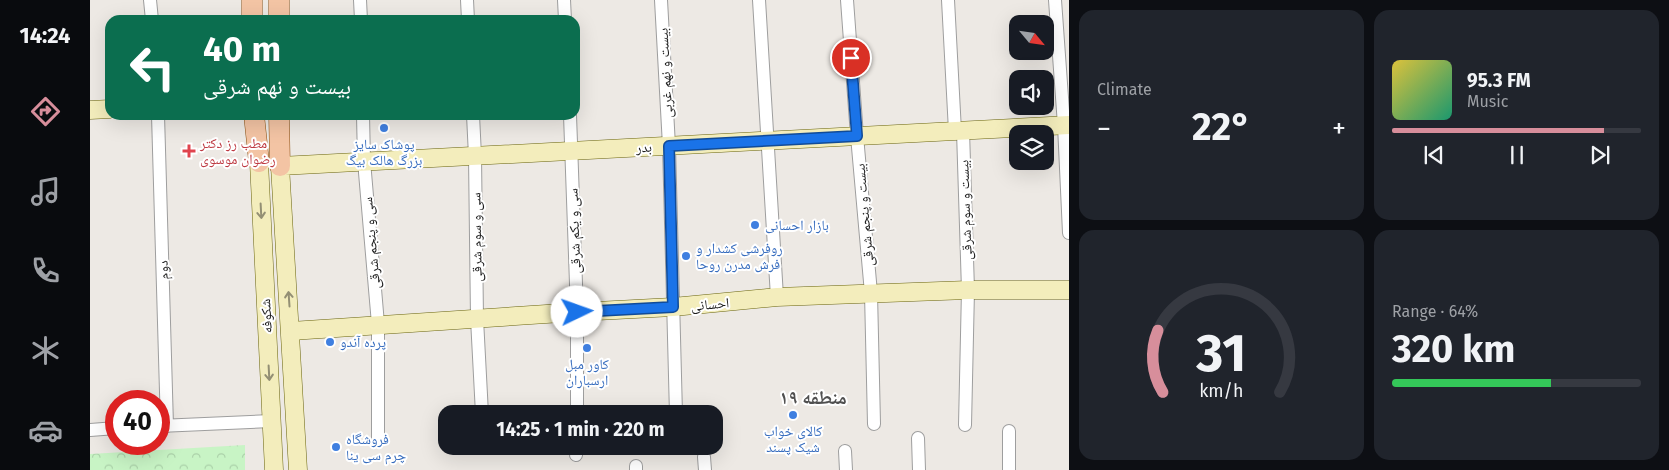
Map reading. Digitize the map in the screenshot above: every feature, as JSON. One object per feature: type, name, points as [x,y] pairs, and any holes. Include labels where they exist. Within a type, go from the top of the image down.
[{"type":"main road","points":[[252,0],[252,15]]},
{"type":"main road","points":[[279,0],[279,15]]},
{"type":"main road","points":[[255,120],[259,162]]},
{"type":"main road","points":[[279,120],[280,166]]},
{"type":"street","points":[[150,0],[152,15]]},
{"type":"street","points":[[360,0],[361,15]]},
{"type":"street","points":[[467,0],[468,15]]},
{"type":"street","points":[[564,0],[565,15]]},
{"type":"street","name":"بیست و نهم غربی","points":[[661,0],[669,146],[676,405]]},
{"type":"street","points":[[759,0],[777,297]]},
{"type":"street","name":"بیست و پنجم شرقی","points":[[847,0],[857,136],[872,293],[874,424]]},
{"type":"street","name":"بیست و سوم شرقی","points":[[948,0],[959,131],[968,290],[965,425]]},
{"type":"street","points":[[1055,0],[1066,125],[1069,233]]},
{"type":"street","points":[[90,110],[105,109]]},
{"type":"street","name":"دوم","points":[[158,120],[162,390]]},
{"type":"street","name":"سی و پنجم شرقی","points":[[363,120],[364,161],[378,324],[378,440]]},
{"type":"street","name":"سی و سوم شرقی","points":[[473,120],[477,319],[482,405]]},
{"type":"street","name":"سی و یکم شرقی","points":[[570,120],[577,312],[577,405]]},
{"type":"street","name":"بدر","points":[[280,166],[1066,125]]},
{"type":"street","name":"شکوفه","points":[[259,162],[274,470]]},
{"type":"street","name":"شکوفه","points":[[280,166],[298,470]]},
{"type":"street","name":"احسانی","points":[[291,331],[378,324],[673,307],[777,297],[968,290],[1069,290]]},
{"type":"street","points":[[170,426],[272,421]]},
{"type":"street","points":[[90,430],[105,429]]},
{"type":"street","points":[[1009,431],[1009,470]]},
{"type":"street","points":[[918,438],[919,470]]},
{"type":"street","points":[[845,450],[846,470]]},
{"type":"green space","points":[[245,445],[245,470],[90,470],[90,454],[170,455],[170,449]]},
{"type":"place","name":"پوشاک سایز بزرگ هالک بیگ","points":[[384,128]]},
{"type":"place","name":"مطب رز دکتر رضوان موسوی","points":[[189,151]]},
{"type":"place","name":"بازار احسانی","points":[[755,225]]},
{"type":"place","name":"روفرشی کشدار و فرش مدرن روحا","points":[[686,256]]},
{"type":"place","name":"پرده آندو","points":[[330,342]]},
{"type":"place","name":"كاور مبل ارسباران","points":[[587,348]]},
{"type":"place","name":"کالای خواب شیک پسند","points":[[793,415]]},
{"type":"place","name":"فروشگاه چرم سی ینا","points":[[336,447]]},
{"type":"district","name":"منطقه ۱۹","points":[[813,397]]},
{"type":"route","points":[[577,312],[673,307],[669,146],[857,136],[851,58]]}]
